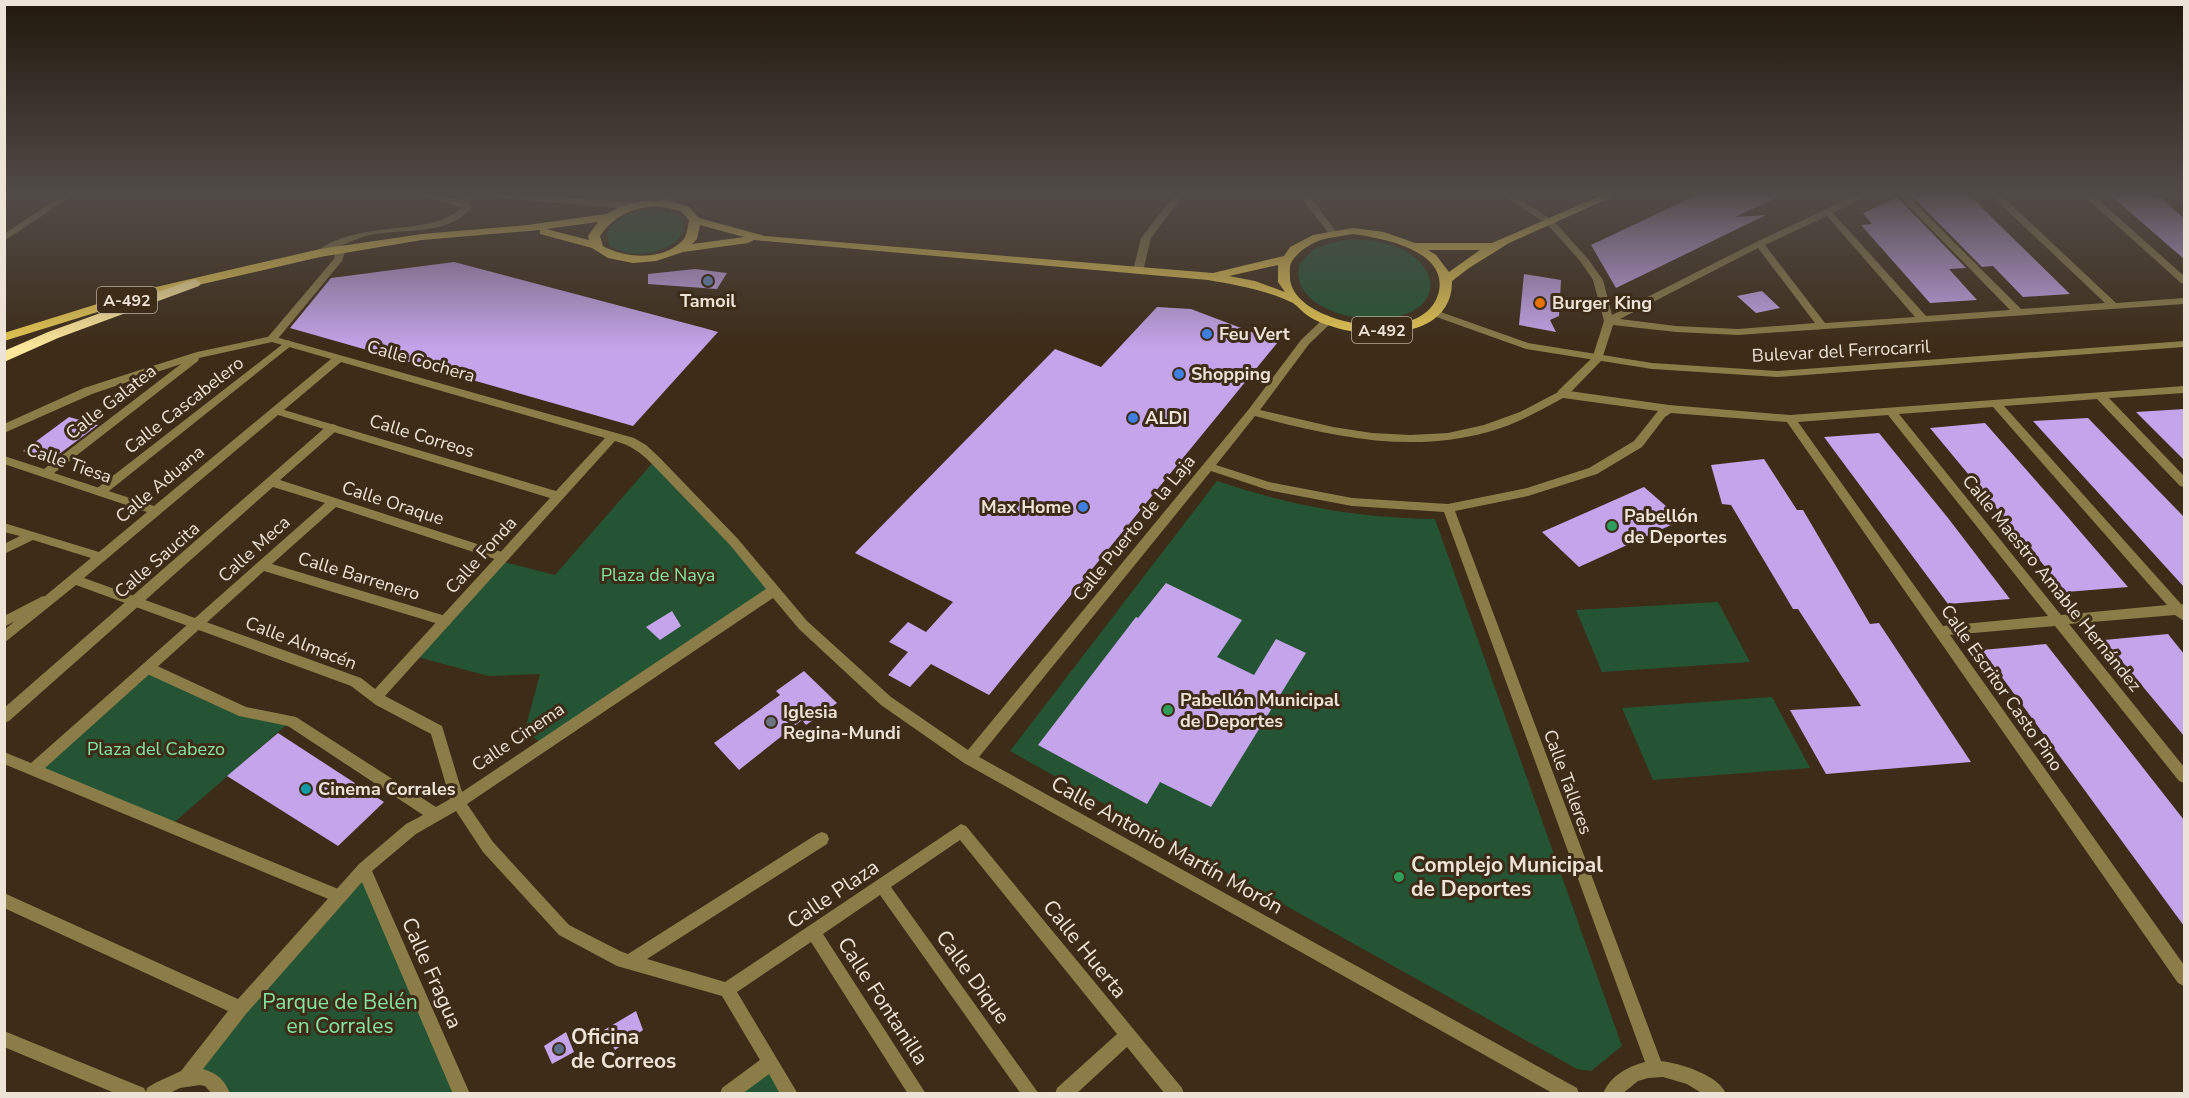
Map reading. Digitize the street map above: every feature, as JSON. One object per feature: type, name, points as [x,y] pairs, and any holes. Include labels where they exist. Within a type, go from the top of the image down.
[{"type":"highway","points":[[4,357],[53,335],[194,283]]},
{"type":"main road","name":"A-492","points":[[4,337],[143,294],[320,253],[366,245]]},
{"type":"main road","name":"A-492","points":[[595,245],[602,253],[614,259],[634,261],[657,258],[677,249],[710,245]]},
{"type":"main road","points":[[677,249],[681,245]]},
{"type":"main road","name":"A-492","points":[[837,245],[1208,276],[1261,286],[1294,300],[1308,312],[1327,321],[1354,329],[1383,330],[1410,326],[1435,313],[1446,293],[1446,280],[1435,262],[1415,246]]},
{"type":"main road","name":"A-492","points":[[1208,276],[1253,269],[1286,259],[1299,245]]},
{"type":"main road","name":"A-492","points":[[1415,246],[1492,246]]},
{"type":"main road","name":"A-492","points":[[1446,280],[1464,264],[1492,246]]},
{"type":"main road","points":[[1286,259],[1282,272],[1284,286],[1294,300]]},
{"type":"main road","name":"A-492","points":[[4,347],[61,321]]},
{"type":"street","points":[[320,253],[336,245]]},
{"type":"street","points":[[1138,271],[1144,245]]},
{"type":"street","points":[[1253,412],[1327,432],[1401,440],[1448,437],[1499,427],[1537,410],[1562,394],[1597,359],[1609,321],[1598,280],[1571,245]]},
{"type":"street","points":[[1609,321],[1757,245]]},
{"type":"street","points":[[1760,245],[1823,327]]},
{"type":"street","points":[[1858,245],[1924,320]]},
{"type":"street","points":[[1952,245],[2019,312]]},
{"type":"street","points":[[2049,245],[2114,306]]},
{"type":"street","points":[[2144,245],[2184,281]]},
{"type":"street","points":[[272,339],[339,259],[341,249]]},
{"type":"street","name":"Bulevar del Ferrocarril","points":[[1609,321],[1676,329],[1738,332],[2184,301]]},
{"type":"street","name":"Bulevar del Ferrocarril","points":[[1435,313],[1526,346],[1597,359],[1652,366],[1777,374],[2184,344]]},
{"type":"street","name":"Calle Puerto de la Laja","points":[[969,759],[1253,412],[1305,342],[1327,321]]},
{"type":"street","name":"Calle Cochera","points":[[4,429],[88,391],[197,355],[272,339],[630,441],[649,454],[734,542],[775,590]]},
{"type":"street","name":"Calle Cascabelero","points":[[100,492],[288,343]]},
{"type":"street","name":"Calle Galatea","points":[[45,474],[197,355]]},
{"type":"street","name":"Calle Aduana","points":[[4,638],[339,358]]},
{"type":"street","points":[[1562,394],[1669,409],[1790,419],[2184,390]]},
{"type":"street","points":[[2100,396],[2184,483]]},
{"type":"street","points":[[1996,404],[2182,611]]},
{"type":"street","points":[[1208,466],[1268,486],[1352,502],[1448,508],[1528,492],[1593,471],[1638,444],[1661,414],[1669,409]]},
{"type":"street","name":"Calle Correos","points":[[276,411],[559,496]]},
{"type":"street","name":"Calle Maestro Amable Hernández","points":[[1891,412],[2184,777]]},
{"type":"street","name":"Calle Escritor Casto Pino","points":[[1790,419],[2184,978]]},
{"type":"street","name":"Calle Saucita","points":[[4,717],[332,428]]},
{"type":"street","name":"Calle Fonda","points":[[376,697],[613,436]]},
{"type":"street","name":"Calle Tiesa","points":[[4,460],[156,511]]},
{"type":"street","name":"Calle Oraque","points":[[272,482],[504,557]]},
{"type":"street","name":"Calle Meca","points":[[33,770],[333,502]]},
{"type":"street","name":"Calle Talleres","points":[[1448,508],[1655,1068]]},
{"type":"street","points":[[4,527],[102,557]]},
{"type":"street","points":[[4,550],[31,536]]},
{"type":"street","name":"Calle Barrenero","points":[[262,566],[446,621]]},
{"type":"street","name":"Calle Almacén","points":[[75,580],[356,682],[376,697],[437,730],[458,802],[488,847],[564,930],[629,962],[727,990]]},
{"type":"street","name":"Calle Antonio Martín Morón","points":[[775,590],[803,626],[886,701],[969,759],[1571,1094]]},
{"type":"street","name":"Calle Cinema","points":[[187,1077],[240,1008],[338,896],[364,869],[411,830],[458,802],[775,590]]},
{"type":"street","points":[[4,622],[57,594]]},
{"type":"street","points":[[1940,631],[2182,611]]},
{"type":"street","points":[[148,668],[244,712],[291,721],[436,815]]},
{"type":"street","points":[[4,758],[338,896]]},
{"type":"street","name":"Calle Plaza","points":[[727,990],[961,831]]},
{"type":"street","name":"Calle Huerta","points":[[961,831],[1176,1094]]},
{"type":"street","points":[[629,962],[822,839]]},
{"type":"street","name":"Calle Fragua","points":[[364,869],[462,1094]]},
{"type":"street","name":"Calle Dique","points":[[882,886],[1031,1094]]},
{"type":"street","points":[[4,900],[240,1008]]},
{"type":"street","name":"Calle Fontanilla","points":[[813,932],[918,1094]]},
{"type":"street","points":[[727,990],[790,1094]]},
{"type":"street","points":[[1063,1094],[1128,1035]]},
{"type":"street","points":[[4,1039],[138,1094]]},
{"type":"street","points":[[728,1094],[771,1062]]},
{"type":"street","points":[[1611,1094],[1628,1076],[1655,1068],[1685,1074],[1718,1094]]},
{"type":"street","points":[[153,1094],[174,1081],[187,1077],[212,1080],[219,1086],[222,1094]]},
{"type":"green space","points":[[609,245],[670,245],[650,253],[627,253]]},
{"type":"green space","points":[[1325,245],[1390,245],[1402,249],[1424,266],[1428,273],[1430,289],[1421,305],[1403,315],[1380,319],[1355,317],[1331,310],[1311,299],[1300,283],[1300,263],[1315,248]]},
{"type":"green space","name":"Plaza de Naya","points":[[655,460],[775,590],[542,744],[525,730],[540,674],[488,676],[414,656],[500,561],[555,575]]},
{"type":"green space","name":"Complejo Municipal de Deportes","points":[[1217,481],[1298,504],[1325,509],[1378,516],[1435,519],[1622,1046],[1591,1071],[1577,1069],[1010,751]]},
{"type":"green space","points":[[1718,602],[1750,662],[1602,672],[1576,610]]},
{"type":"green space","name":"Plaza del Cabezo","points":[[148,668],[244,712],[291,721],[170,826],[33,770]]},
{"type":"green space","points":[[1772,697],[1810,768],[1653,780],[1622,708]]},
{"type":"green space","name":"Parque de Belén en Corrales","points":[[364,869],[462,1093],[222,1093],[187,1077]]},
{"type":"green space","points":[[771,1062],[790,1094],[728,1094]]},
{"type":"building","points":[[1591,245],[1704,245],[1616,288]]},
{"type":"building","points":[[1879,245],[1944,245],[1966,268],[1949,269],[1977,300],[1930,303]]},
{"type":"building","points":[[1961,245],[2020,245],[2070,294],[2023,297],[1993,266],[1982,267]]},
{"type":"building","points":[[2168,245],[2184,245],[2184,259]]},
{"type":"building","points":[[454,262],[718,332],[633,426],[290,328],[331,278]]},
{"type":"building","points":[[695,269],[727,273],[717,289],[648,284],[648,274]]},
{"type":"building","name":"Burger King","points":[[1524,274],[1561,280],[1559,316],[1550,320],[1556,332],[1519,325]]},
{"type":"building","points":[[1762,291],[1780,308],[1756,313],[1737,296]]},
{"type":"building","points":[[1157,307],[1191,309],[1278,342],[989,695],[931,664],[910,687],[888,675],[908,652],[889,642],[908,622],[926,632],[953,602],[855,553],[1055,349],[1101,367]]},
{"type":"building","points":[[2184,409],[2184,460],[2136,412]]},
{"type":"building","points":[[69,417],[98,425],[50,461],[23,451]]},
{"type":"building","points":[[2088,418],[2184,517],[2184,587],[2033,421]]},
{"type":"building","points":[[1985,423],[2128,587],[2066,592],[1930,428]]},
{"type":"building","points":[[1879,433],[2010,599],[1948,604],[1824,437]]},
{"type":"building","points":[[1764,459],[1797,510],[1803,510],[1870,624],[1879,623],[1971,762],[1826,774],[1790,710],[1861,706],[1798,609],[1793,609],[1731,505],[1722,504],[1711,465]]},
{"type":"building","name":"Pabellón de Deportes","points":[[1644,487],[1682,520],[1579,567],[1542,532]]},
{"type":"building","name":"Pabellón Municipal de Deportes","points":[[1166,583],[1242,620],[1217,657],[1254,675],[1276,639],[1306,653],[1211,807],[1160,782],[1147,804],[1038,745],[1136,617],[1138,618]]},
{"type":"building","points":[[672,611],[681,626],[660,640],[646,627]]},
{"type":"building","points":[[2168,634],[2184,654],[2184,736],[2104,640]]},
{"type":"building","points":[[2046,644],[2184,820],[2184,926],[1982,650]]},
{"type":"building","name":"Iglesia Regina-Mundi","points":[[804,671],[837,703],[806,725],[802,720],[739,770],[714,743],[780,695],[776,691]]},
{"type":"building","name":"Cinema Corrales","points":[[278,733],[384,802],[338,846],[227,776]]},
{"type":"building","points":[[636,1011],[643,1030],[615,1050],[604,1030]]},
{"type":"building","name":"Oficina de Correos","points":[[566,1032],[574,1052],[552,1064],[544,1046]]},
{"type":"place","name":"Tamoil","points":[[708,281]]},
{"type":"place","name":"Burger King","points":[[1540,303]]},
{"type":"place","name":"Feu Vert","points":[[1207,334]]},
{"type":"place","name":"Shopping","points":[[1179,374]]},
{"type":"place","name":"ALDI","points":[[1133,418]]},
{"type":"place","name":"Max Home","points":[[1083,507]]},
{"type":"place","name":"Pabellón de Deportes","points":[[1612,526]]},
{"type":"place","name":"Pabellón Municipal de Deportes","points":[[1168,710]]},
{"type":"place","name":"Iglesia Regina-Mundi","points":[[771,722]]},
{"type":"place","name":"Cinema Corrales","points":[[306,789]]},
{"type":"place","name":"Complejo Municipal de Deportes","points":[[1399,877]]},
{"type":"place","name":"Oficina de Correos","points":[[559,1049]]}]
